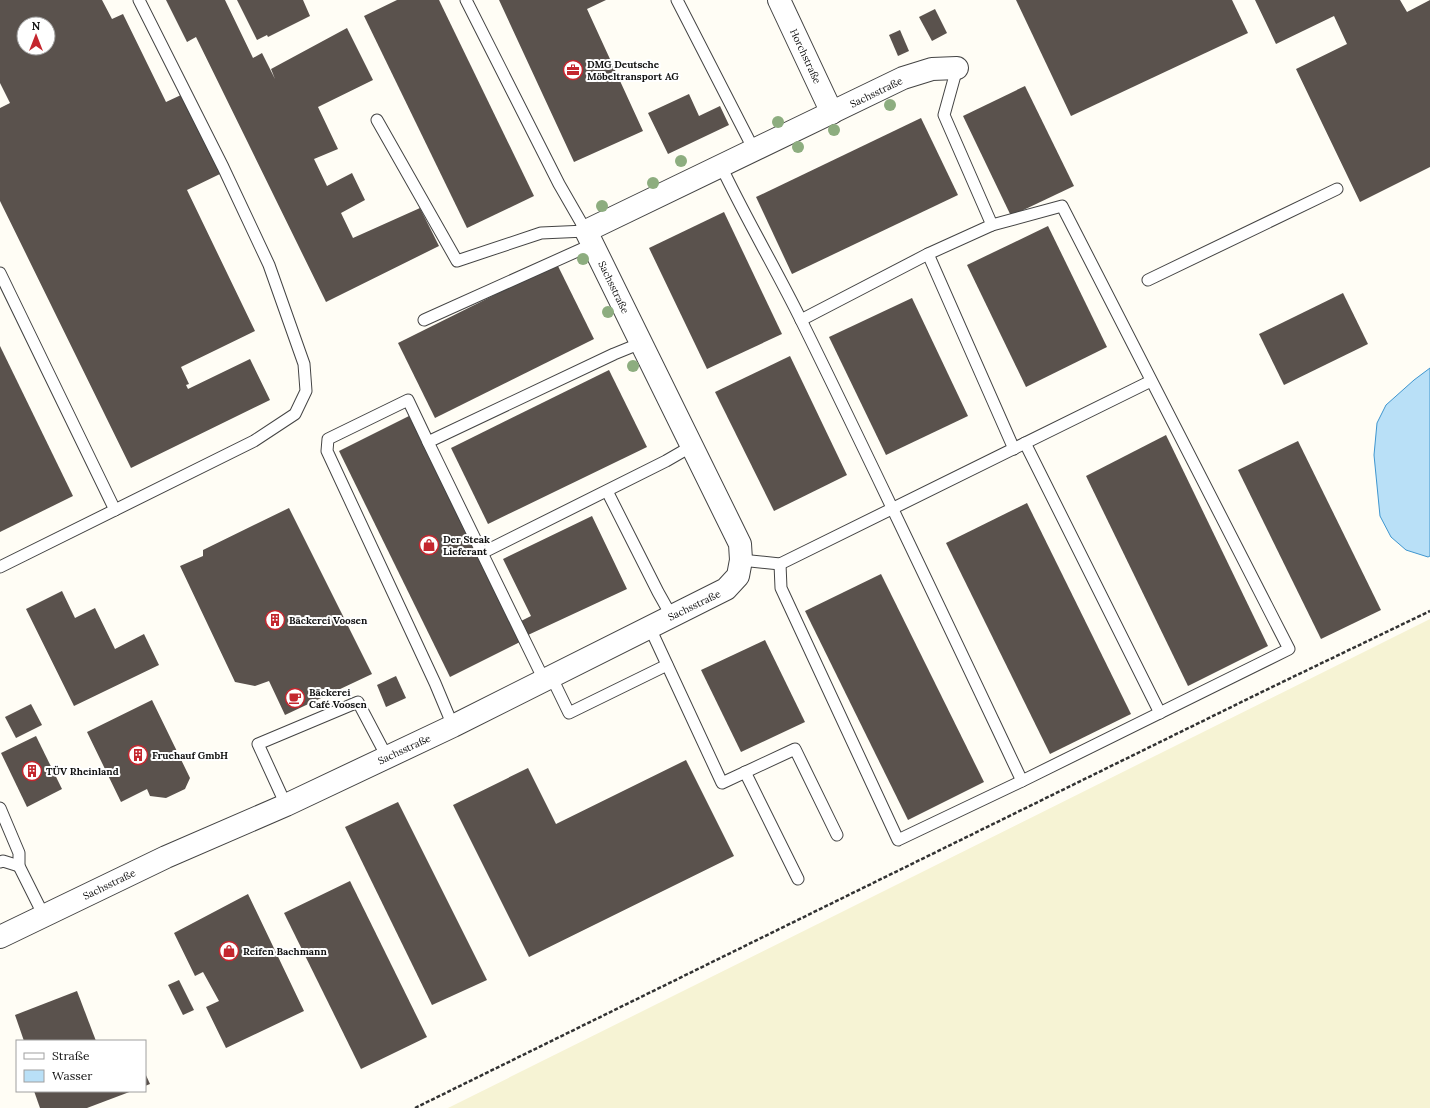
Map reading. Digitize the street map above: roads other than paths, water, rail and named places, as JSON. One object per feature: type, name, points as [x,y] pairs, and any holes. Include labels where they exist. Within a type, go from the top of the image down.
[{"type":"street","name":"Horchstraße","points":[[779,0],[832,113]]},
{"type":"street","name":"Sachsstraße","points":[[0,937],[166,857],[286,805],[453,726],[726,589],[738,576],[740,544],[590,237],[721,166],[903,78],[932,69],[957,68]]},
{"type":"lane","points":[[0,567],[254,441],[295,414],[306,391],[304,364],[269,264],[223,167],[139,0]]},
{"type":"lane","points":[[466,0],[559,184],[590,237]]},
{"type":"lane","points":[[677,0],[754,150]]},
{"type":"lane","points":[[957,68],[944,115],[992,225]]},
{"type":"lane","points":[[377,120],[457,261],[541,233],[590,237]]},
{"type":"lane","points":[[721,166],[734,194],[801,320],[892,507],[1022,781]]},
{"type":"lane","points":[[1148,280],[1337,189]]},
{"type":"lane","points":[[780,564],[781,588],[898,840],[1022,781],[1289,649],[1062,206],[992,225],[928,254],[801,320]]},
{"type":"lane","points":[[424,320],[590,237]]},
{"type":"lane","points":[[928,254],[1014,448]]},
{"type":"lane","points":[[0,273],[115,510]]},
{"type":"lane","points":[[428,442],[606,357],[641,343]]},
{"type":"lane","points":[[740,560],[780,564],[892,507],[1151,381]]},
{"type":"lane","points":[[453,726],[435,683],[326,451],[328,439],[408,400],[482,553],[568,713],[667,665]]},
{"type":"lane","points":[[1025,443],[1160,713]]},
{"type":"lane","points":[[482,553],[666,461],[692,446]]},
{"type":"lane","points":[[607,491],[658,592],[672,616]]},
{"type":"lane","points":[[650,628],[722,783],[796,749],[837,835]]},
{"type":"lane","points":[[286,805],[258,744],[358,702],[387,757]]},
{"type":"lane","points":[[745,772],[798,879]]},
{"type":"lane","points":[[0,808],[19,853],[19,866],[44,916]]},
{"type":"lane","points":[[0,862],[3,861],[19,866]]},
{"type":"water","points":[[1430,368],[1430,556],[1428,557],[1406,550],[1391,537],[1380,516],[1374,455],[1377,423],[1386,405]]},
{"type":"place","name":"DMG Deutsche Möbeltransport AG","points":[[573,70]]},
{"type":"place","name":"Der Steak Lieferant","points":[[429,545]]},
{"type":"place","name":"Bäckerei Voosen","points":[[275,620]]},
{"type":"place","name":"Bäckerei Café Voosen","points":[[295,698]]},
{"type":"place","name":"Fruehauf GmbH","points":[[138,755]]},
{"type":"place","name":"TÜV Rheinland","points":[[32,771]]},
{"type":"place","name":"Reifen Bachmann","points":[[229,951]]}]
